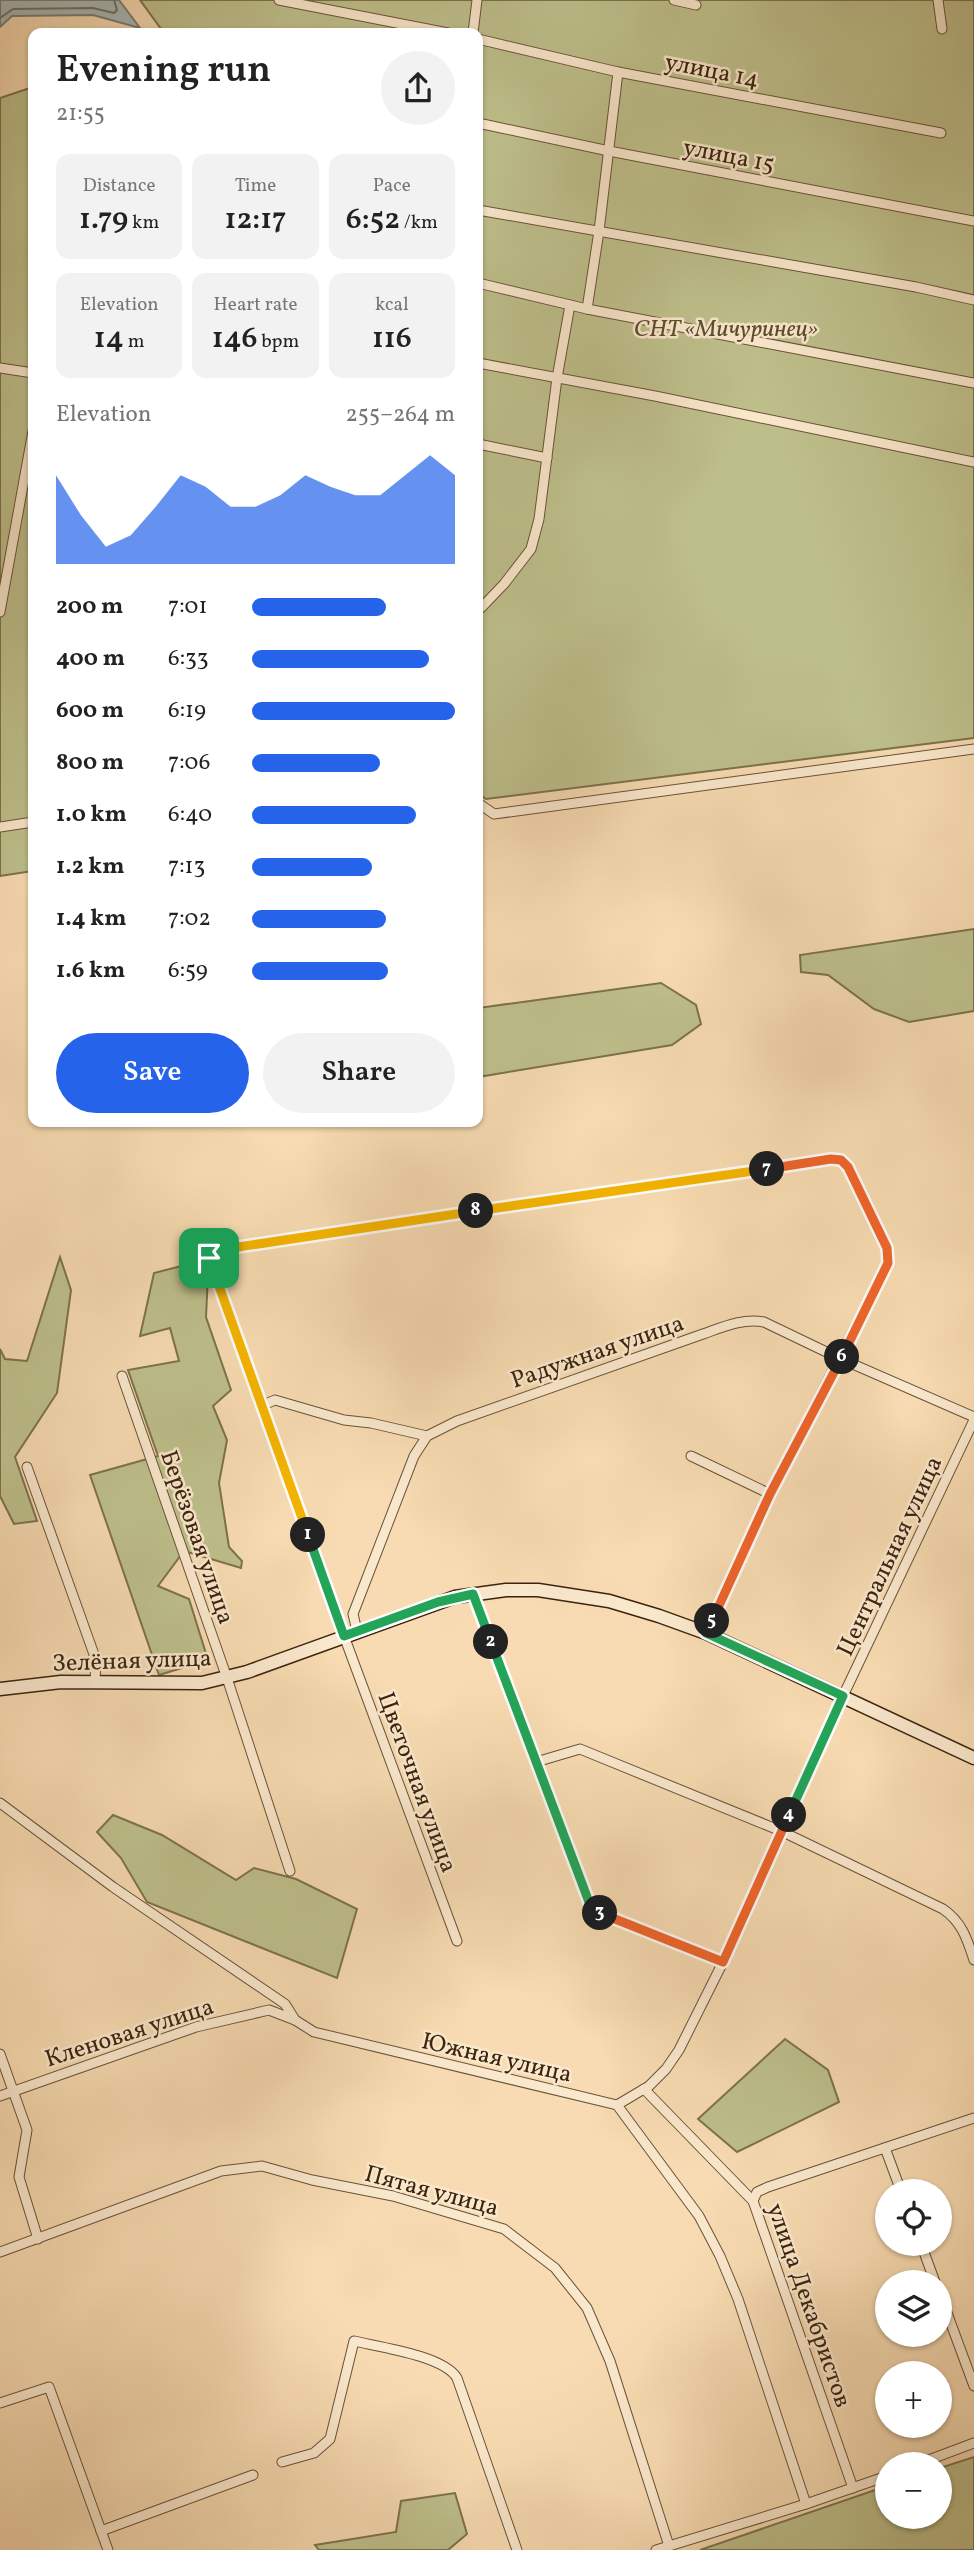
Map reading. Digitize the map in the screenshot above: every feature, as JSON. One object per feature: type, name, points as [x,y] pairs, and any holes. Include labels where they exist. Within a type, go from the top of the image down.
[{"type":"street","points":[[279,0],[422,28]]},
{"type":"street","points":[[474,28],[477,0]]},
{"type":"street","points":[[674,0],[696,5]]},
{"type":"street","points":[[938,0],[942,29]]},
{"type":"street","name":"улица 14","points":[[483,40],[618,72],[941,133]]},
{"type":"street","points":[[587,309],[618,72]]},
{"type":"street","name":"улица 15","points":[[483,124],[608,151],[974,220]]},
{"type":"street","points":[[483,211],[916,287],[974,300]]},
{"type":"street","points":[[483,284],[587,309],[974,383]]},
{"type":"street","points":[[483,606],[531,549],[539,519],[557,378],[570,305]]},
{"type":"street","points":[[483,364],[974,463]]},
{"type":"street","points":[[0,368],[28,372]]},
{"type":"street","points":[[483,445],[547,458]]},
{"type":"street","points":[[0,612],[28,458]]},
{"type":"street","points":[[483,806],[494,814],[974,749]]},
{"type":"street","points":[[0,827],[28,823]]},
{"type":"street","name":"Цветочная улица","points":[[457,1941],[344,1636],[209,1258],[216,1251],[831,1159],[841,1160],[848,1167],[887,1248],[888,1263],[841,1359]]},
{"type":"street","name":"Радужная улица","points":[[427,1436],[457,1420],[735,1323],[753,1320],[764,1322],[974,1419]]},
{"type":"street","points":[[706,1633],[770,1494],[841,1359]]},
{"type":"street","name":"Берёзовая улица","points":[[122,1376],[227,1678],[290,1871]]},
{"type":"street","points":[[263,1405],[275,1401],[344,1420],[371,1423],[427,1436],[414,1456],[353,1614],[357,1631]]},
{"type":"street","name":"Центральная улица","points":[[617,2105],[644,2089],[666,2069],[680,2050],[974,1419]]},
{"type":"street","points":[[691,1456],[770,1494]]},
{"type":"street","points":[[27,1467],[96,1660],[95,1682]]},
{"type":"street","name":"Зелёная улица","points":[[0,1689],[48,1683],[202,1683],[227,1678],[438,1602],[473,1594],[527,1590],[572,1594],[659,1616],[706,1633],[974,1758]]},
{"type":"street","points":[[473,1594],[592,1910],[723,1962]]},
{"type":"street","points":[[536,1762],[580,1749],[781,1831],[943,1909],[956,1918],[965,1933],[974,1960]]},
{"type":"street","name":"Южная улица","points":[[0,1803],[113,1887],[285,2004],[295,2020],[314,2032],[617,2105]]},
{"type":"street","name":"Кленовая улица","points":[[0,2096],[196,2027],[269,2010],[295,2020]]},
{"type":"street","points":[[0,2054],[27,2130],[19,2177],[38,2239]]},
{"type":"street","points":[[644,2089],[752,2201]]},
{"type":"street","points":[[617,2105],[699,2216],[720,2256],[738,2299],[806,2504]]},
{"type":"street","name":"улица Декабристов","points":[[853,2488],[752,2201],[757,2193],[768,2187],[974,2118]]},
{"type":"street","points":[[885,2148],[897,2179]]},
{"type":"street","name":"Пятая улица","points":[[0,2252],[221,2171],[262,2166],[312,2180],[393,2196],[504,2229],[555,2268],[587,2308],[610,2361],[669,2546]]},
{"type":"street","points":[[952,2326],[974,2386]]},
{"type":"street","points":[[282,2462],[314,2453],[330,2439],[354,2341],[435,2362],[453,2371],[517,2550]]},
{"type":"street","points":[[0,2403],[50,2386],[108,2550]]},
{"type":"street","points":[[950,2452],[974,2443]]},
{"type":"street","points":[[101,2531],[253,2475]]},
{"type":"street","points":[[656,2550],[875,2480]]},
{"type":"green space","name":"СНТ «Мичуринец»","points":[[140,0],[974,0],[974,738],[486,799],[483,797],[483,28],[160,28]]},
{"type":"green space","points":[[28,89],[28,872],[0,876],[0,98]]},
{"type":"green space","points":[[974,929],[974,1011],[909,1022],[874,1009],[828,975],[801,972],[800,955]]},
{"type":"green space","points":[[661,983],[696,1005],[701,1024],[672,1045],[483,1076],[483,1007]]},
{"type":"green space","points":[[60,1257],[71,1290],[57,1393],[15,1457],[37,1521],[14,1524],[0,1496],[0,1349],[5,1359],[27,1361]]},
{"type":"green space","points":[[193,1263],[208,1275],[206,1317],[231,1390],[213,1406],[227,1440],[219,1483],[229,1547],[242,1561],[241,1568],[184,1551],[158,1586],[189,1599],[208,1660],[159,1675],[90,1475],[158,1456],[128,1370],[179,1361],[170,1328],[140,1336],[154,1273]]},
{"type":"green space","points":[[113,1815],[162,1835],[236,1880],[254,1868],[296,1879],[357,1909],[337,1978],[147,1902],[121,1858],[97,1832]]},
{"type":"green space","points":[[785,2039],[828,2070],[839,2102],[737,2152],[698,2119]]},
{"type":"green space","points":[[974,2457],[974,2550],[700,2550],[875,2490],[875,2529],[952,2529],[952,2464]]},
{"type":"green space","points":[[455,2493],[467,2534],[448,2550],[319,2550],[315,2545],[396,2532],[401,2501]]},
{"type":"water","points":[[0,0],[119,0],[140,28],[93,15],[12,16],[0,27]]},
{"type":"route","points":[[831,1159],[841,1160],[848,1167],[887,1248],[888,1263],[770,1494],[706,1633],[843,1696],[723,1962],[592,1910],[473,1594],[438,1602],[344,1636],[209,1258],[216,1251],[238,1247],[831,1159]]}]
